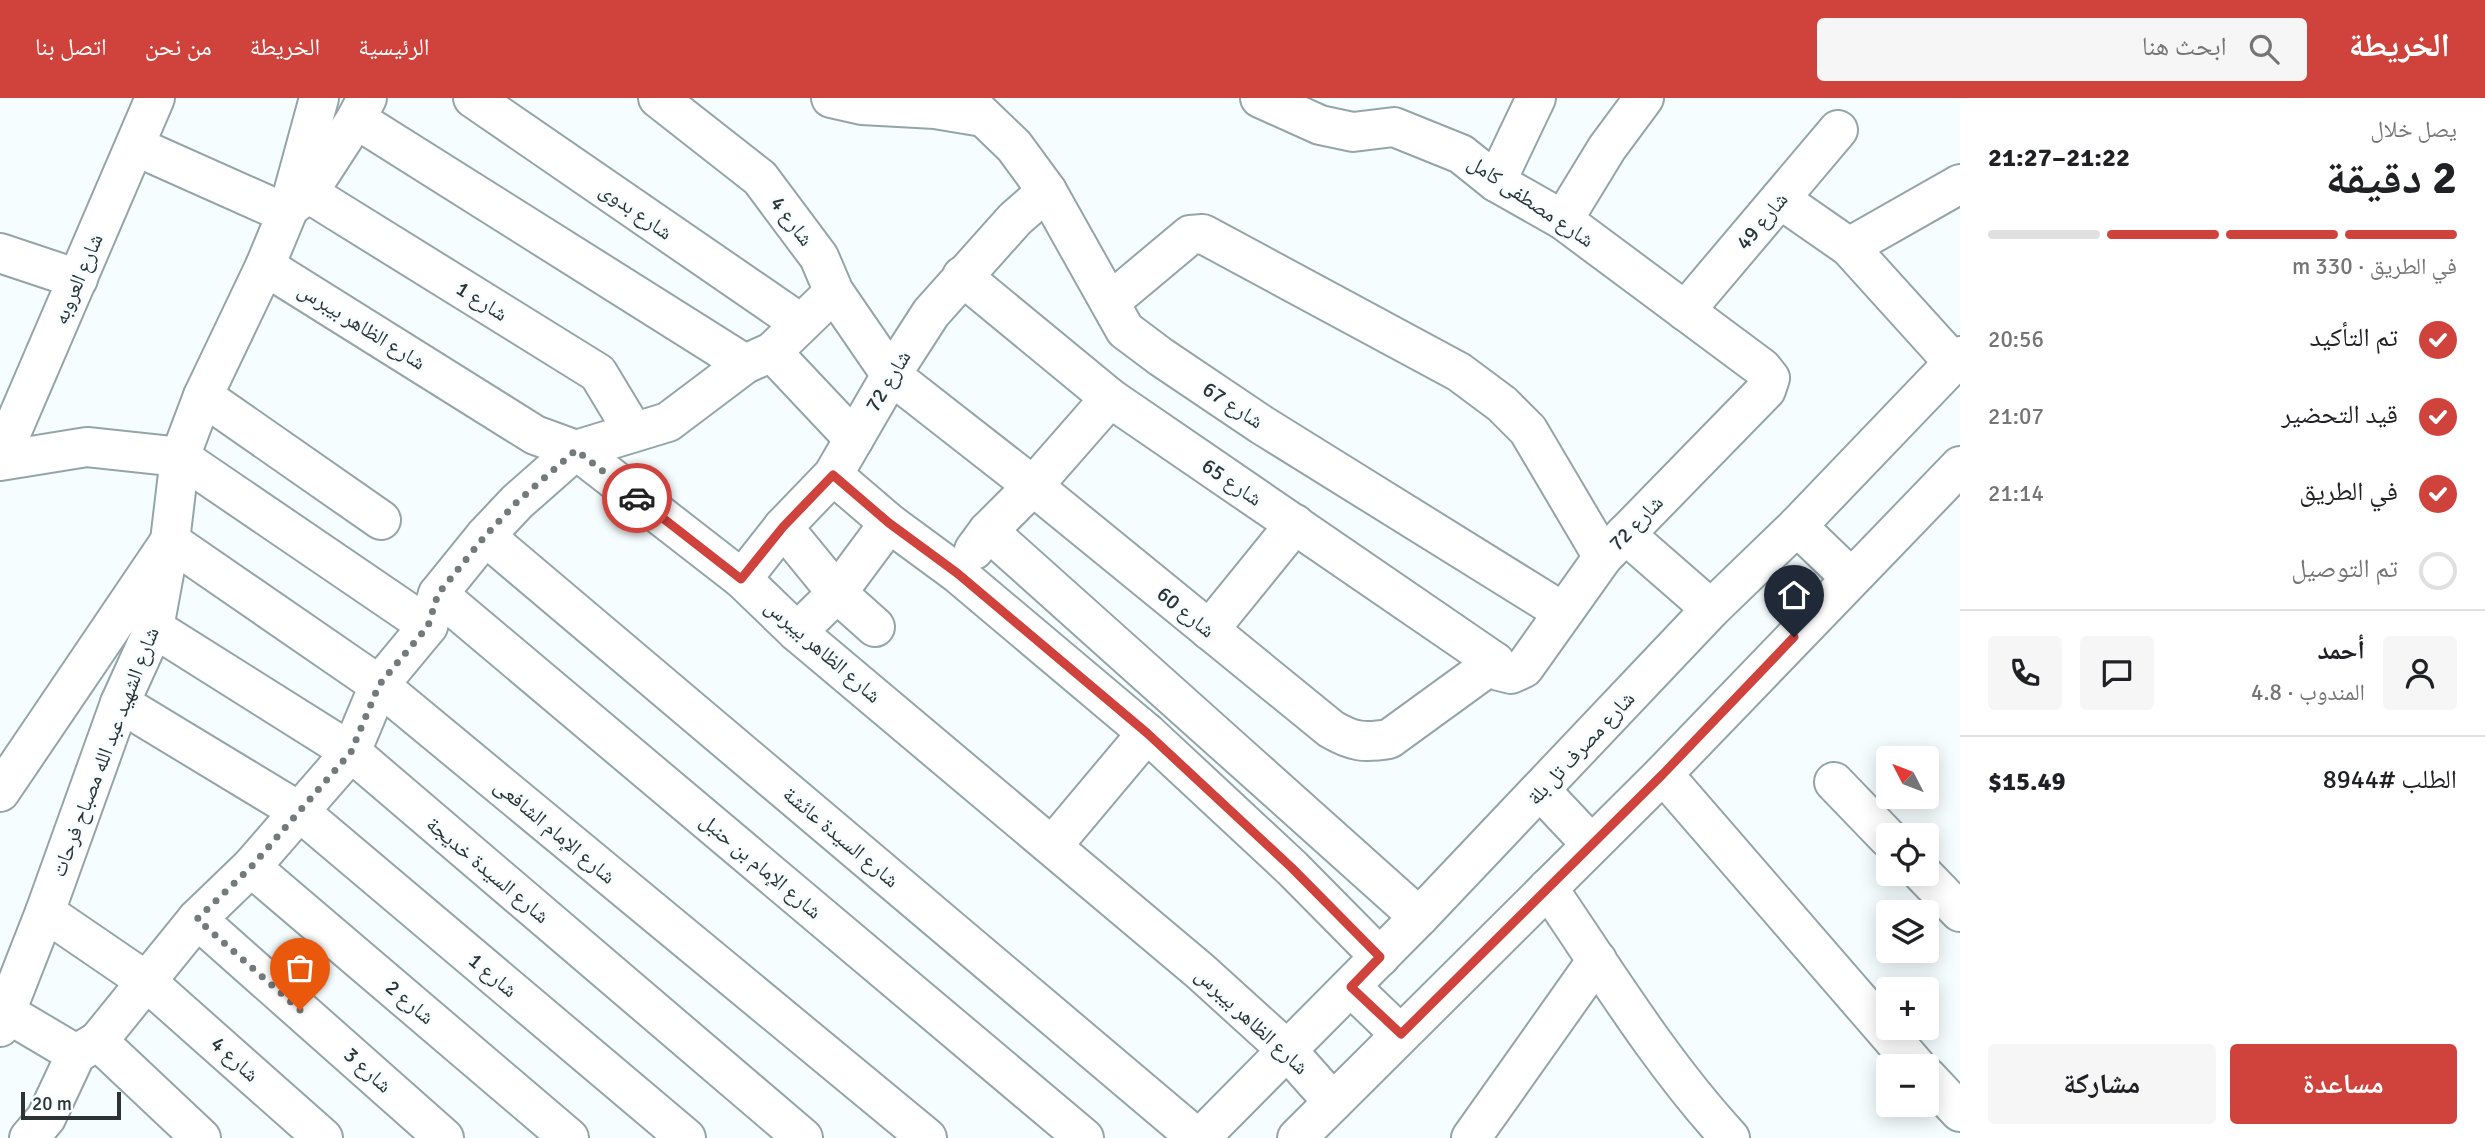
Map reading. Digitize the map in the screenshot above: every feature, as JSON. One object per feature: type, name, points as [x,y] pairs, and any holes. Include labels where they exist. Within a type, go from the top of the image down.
[{"type":"street","name":"شارع العروبه","points":[[0,460],[155,98]]},
{"type":"street","points":[[298,201],[319,98]]},
{"type":"street","name":"شارع بدوى","points":[[473,98],[800,323]]},
{"type":"street","name":"شارع 4","points":[[657,98],[760,178],[819,257],[834,292],[891,375]]},
{"type":"street","points":[[831,98],[862,105],[935,109],[983,104]]},
{"type":"street","name":"شارع مصطفى كامل","points":[[1260,98],[1320,125],[1353,132],[1400,112],[1496,182],[1563,219],[1762,368],[1770,378]]},
{"type":"street","points":[[1496,182],[1536,98]]},
{"type":"street","points":[[1563,219],[1607,148],[1644,98]]},
{"type":"street","name":"شارع 67","points":[[983,104],[1047,191],[1125,330],[1262,425],[1563,612]]},
{"type":"street","points":[[361,108],[758,358],[854,439]]},
{"type":"street","name":"شارع الشهيد عبد الله مصباح فرحات","points":[[2,1017],[45,912],[120,702],[154,628],[170,541],[180,457],[203,396],[298,201],[361,108]]},
{"type":"street","name":"شارع 49","points":[[1685,311],[1838,130]]},
{"type":"street","name":"شارع 1","points":[[135,146],[274,208],[298,201],[598,373],[633,431]]},
{"type":"street","points":[[1849,247],[1960,184]]},
{"type":"street","name":"شارع 72","points":[[741,579],[783,527],[833,475],[891,375],[931,313],[1015,219],[1047,191]]},
{"type":"street","points":[[1780,199],[1849,247],[1957,360]]},
{"type":"street","points":[[1111,303],[1190,235],[1203,234],[1459,372],[1502,404],[1528,430],[1614,546],[1711,609]]},
{"type":"street","points":[[0,253],[78,279]]},
{"type":"street","name":"شارع الظاهر بيبرس","points":[[265,266],[535,435],[576,450],[741,579],[797,632],[1053,845],[1286,1049],[1322,1124]]},
{"type":"street","name":"شارع 65","points":[[962,276],[1110,398],[1503,668]]},
{"type":"street","points":[[48,1131],[87,1047],[197,919],[251,867],[351,752],[379,685],[485,536],[517,502],[576,450],[668,422],[758,358],[834,292]]},
{"type":"street","name":"شارع مصرف تل بلة","points":[[1199,1138],[1351,987],[1711,609],[1797,526],[1957,360]]},
{"type":"street","name":"شارع 60","points":[[891,375],[1033,486],[1331,729],[1351,740],[1370,743],[1389,739],[1503,668]]},
{"type":"street","name":"شارع 72","points":[[1503,668],[1524,668],[1614,546],[1766,390],[1770,378]]},
{"type":"street","points":[[203,396],[381,520]]},
{"type":"street","points":[[957,573],[988,531],[1033,486],[1110,398]]},
{"type":"street","points":[[0,460],[87,447],[180,457]]},
{"type":"street","name":"شارع الإمام بن حنبل","points":[[180,457],[433,610],[1084,1138]]},
{"type":"street","points":[[1322,1124],[1401,1034],[1663,774],[1960,466]]},
{"type":"street","points":[[833,475],[889,523],[957,573],[1147,733],[1292,868],[1380,957]]},
{"type":"street","points":[[797,632],[837,593],[889,523]]},
{"type":"street","points":[[1209,631],[1295,524]]},
{"type":"street","points":[[1797,526],[1851,578]]},
{"type":"street","points":[[783,527],[837,593],[875,627]]},
{"type":"street","points":[[988,531],[1419,917]]},
{"type":"street","name":"شارع السيدة عائشة","points":[[485,536],[1199,1138]]},
{"type":"street","points":[[0,792],[170,541]]},
{"type":"street","name":"شارع الإمام الشافعى","points":[[170,541],[379,685],[927,1138]]},
{"type":"street","name":"شارع السيدة خديجة","points":[[154,628],[351,752],[803,1138]]},
{"type":"street","name":"شارع 1","points":[[120,702],[300,812],[686,1138]]},
{"type":"street","points":[[1053,845],[1147,733]]},
{"type":"street","points":[[1663,774],[1906,1054]]},
{"type":"street","points":[[1834,782],[1876,826]]},
{"type":"street","points":[[1541,790],[1591,844]]},
{"type":"street","name":"شارع 2","points":[[251,867],[569,1138]]},
{"type":"street","points":[[1935,886],[1960,912]]},
{"type":"street","points":[[1548,888],[1712,1131]]},
{"type":"street","name":"شارع 4","points":[[45,912],[146,981],[323,1138]]},
{"type":"street","name":"شارع 3","points":[[197,919],[444,1138]]},
{"type":"street","points":[[1472,1138],[1597,960]]},
{"type":"street","points":[[1351,987],[1401,1034]]},
{"type":"street","points":[[2,1017],[87,1047],[201,1138]]},
{"type":"street","points":[[1939,1090],[1960,1112]]},
{"type":"way so far","points":[[300,1010],[197,919],[251,867],[351,752],[379,685],[428,626],[438,594],[485,536],[517,502],[576,450],[637,498]]},
{"type":"route","points":[[637,498],[741,579],[783,527],[833,475],[889,523],[957,573],[1147,733],[1292,868],[1380,957],[1351,987],[1401,1034],[1663,774],[1794,637]]}]
